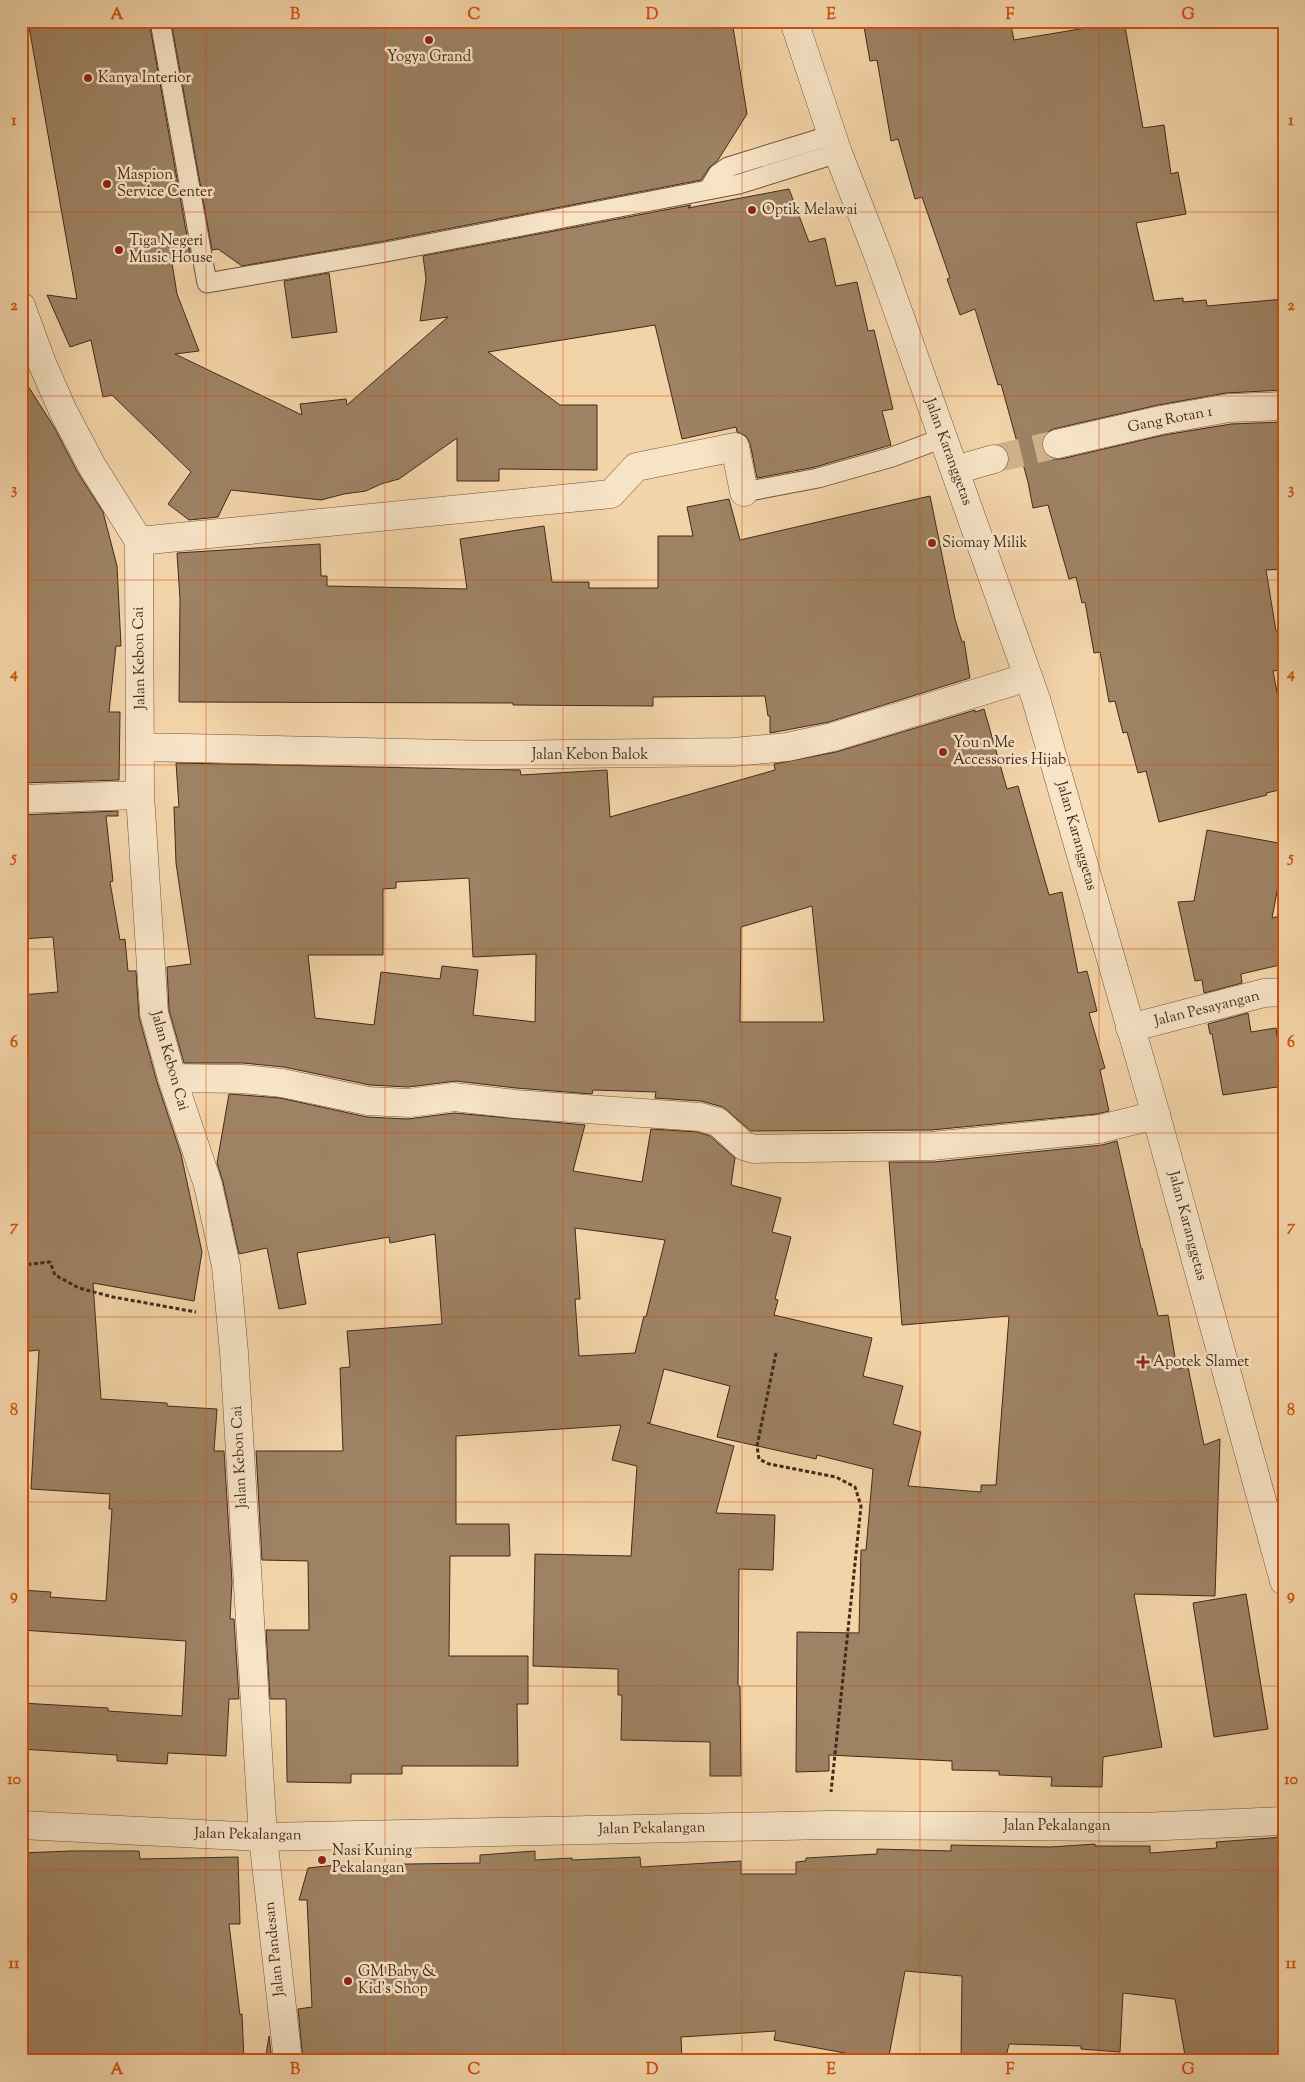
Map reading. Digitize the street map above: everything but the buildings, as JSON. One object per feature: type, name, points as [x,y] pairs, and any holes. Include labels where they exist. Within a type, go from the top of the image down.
[{"type":"street","name":"Jalan Karanggetas","points":[[794,21],[835,144],[878,255],[1028,677],[1082,855],[1130,1028],[1279,1538],[1284,1581]]},
{"type":"street","points":[[21,306],[63,412],[92,466],[139,541],[611,494],[636,467],[735,447],[744,492]]},
{"type":"street","name":"Gang Rotan 1","points":[[1057,444],[1170,418],[1229,408],[1284,406]]},
{"type":"street","points":[[955,470],[994,459]]},
{"type":"street","name":"Jalan Kebon Cai","points":[[139,541],[140,795],[154,1013],[172,1078],[208,1185],[226,1266],[231,1318],[263,1837]]},
{"type":"street","name":"Jalan Kebon Balok","points":[[141,747],[493,755],[734,752],[787,747],[833,737],[1028,677]]},
{"type":"street","points":[[21,799],[140,795]]},
{"type":"street","name":"Jalan Pesayangan","points":[[1130,1028],[1264,993],[1284,992]]},
{"type":"street","points":[[172,1078],[243,1079],[282,1083],[368,1101],[409,1103],[454,1097],[515,1104],[700,1117],[718,1122],[744,1146],[754,1149],[932,1146],[1100,1129],[1156,1116]]},
{"type":"street","name":"Jalan Pekalangan","points":[[21,1825],[263,1837],[828,1825],[1141,1827],[1284,1821]]},
{"type":"street","name":"Jalan Pandesan","points":[[263,1837],[288,2061]]},
{"type":"lane","points":[[160,21],[207,283],[435,238],[709,189],[718,174],[728,167],[835,144]]},
{"type":"lane","points":[[744,492],[818,478],[892,457],[943,438]]},
{"type":"path","points":[[21,1265],[50,1262],[55,1275],[79,1288],[113,1297],[231,1318]]},
{"type":"path","points":[[776,1353],[757,1446],[759,1459],[769,1464],[836,1477],[854,1487],[861,1506],[828,1825]]},
{"type":"tunnel","points":[[994,459],[1057,444]]},
{"type":"place","name":"Yogya Grand","points":[[429,40]]},
{"type":"place","name":"Kanya Interior","points":[[88,78]]},
{"type":"place","name":"Maspion Service Center","points":[[107,184]]},
{"type":"place","name":"Optik Melawai","points":[[752,210]]},
{"type":"place","name":"Tiga Negeri Music House","points":[[119,250]]},
{"type":"place","name":"Siomay Milik","points":[[932,543]]},
{"type":"place","name":"You n Me Accessories Hijab","points":[[943,752]]},
{"type":"place","name":"Apotek Slamet","points":[[1143,1362]]},
{"type":"place","name":"Nasi Kuning Pekalangan","points":[[322,1860]]},
{"type":"place","name":"GM Baby & Kid's Shop","points":[[348,1981]]}]
